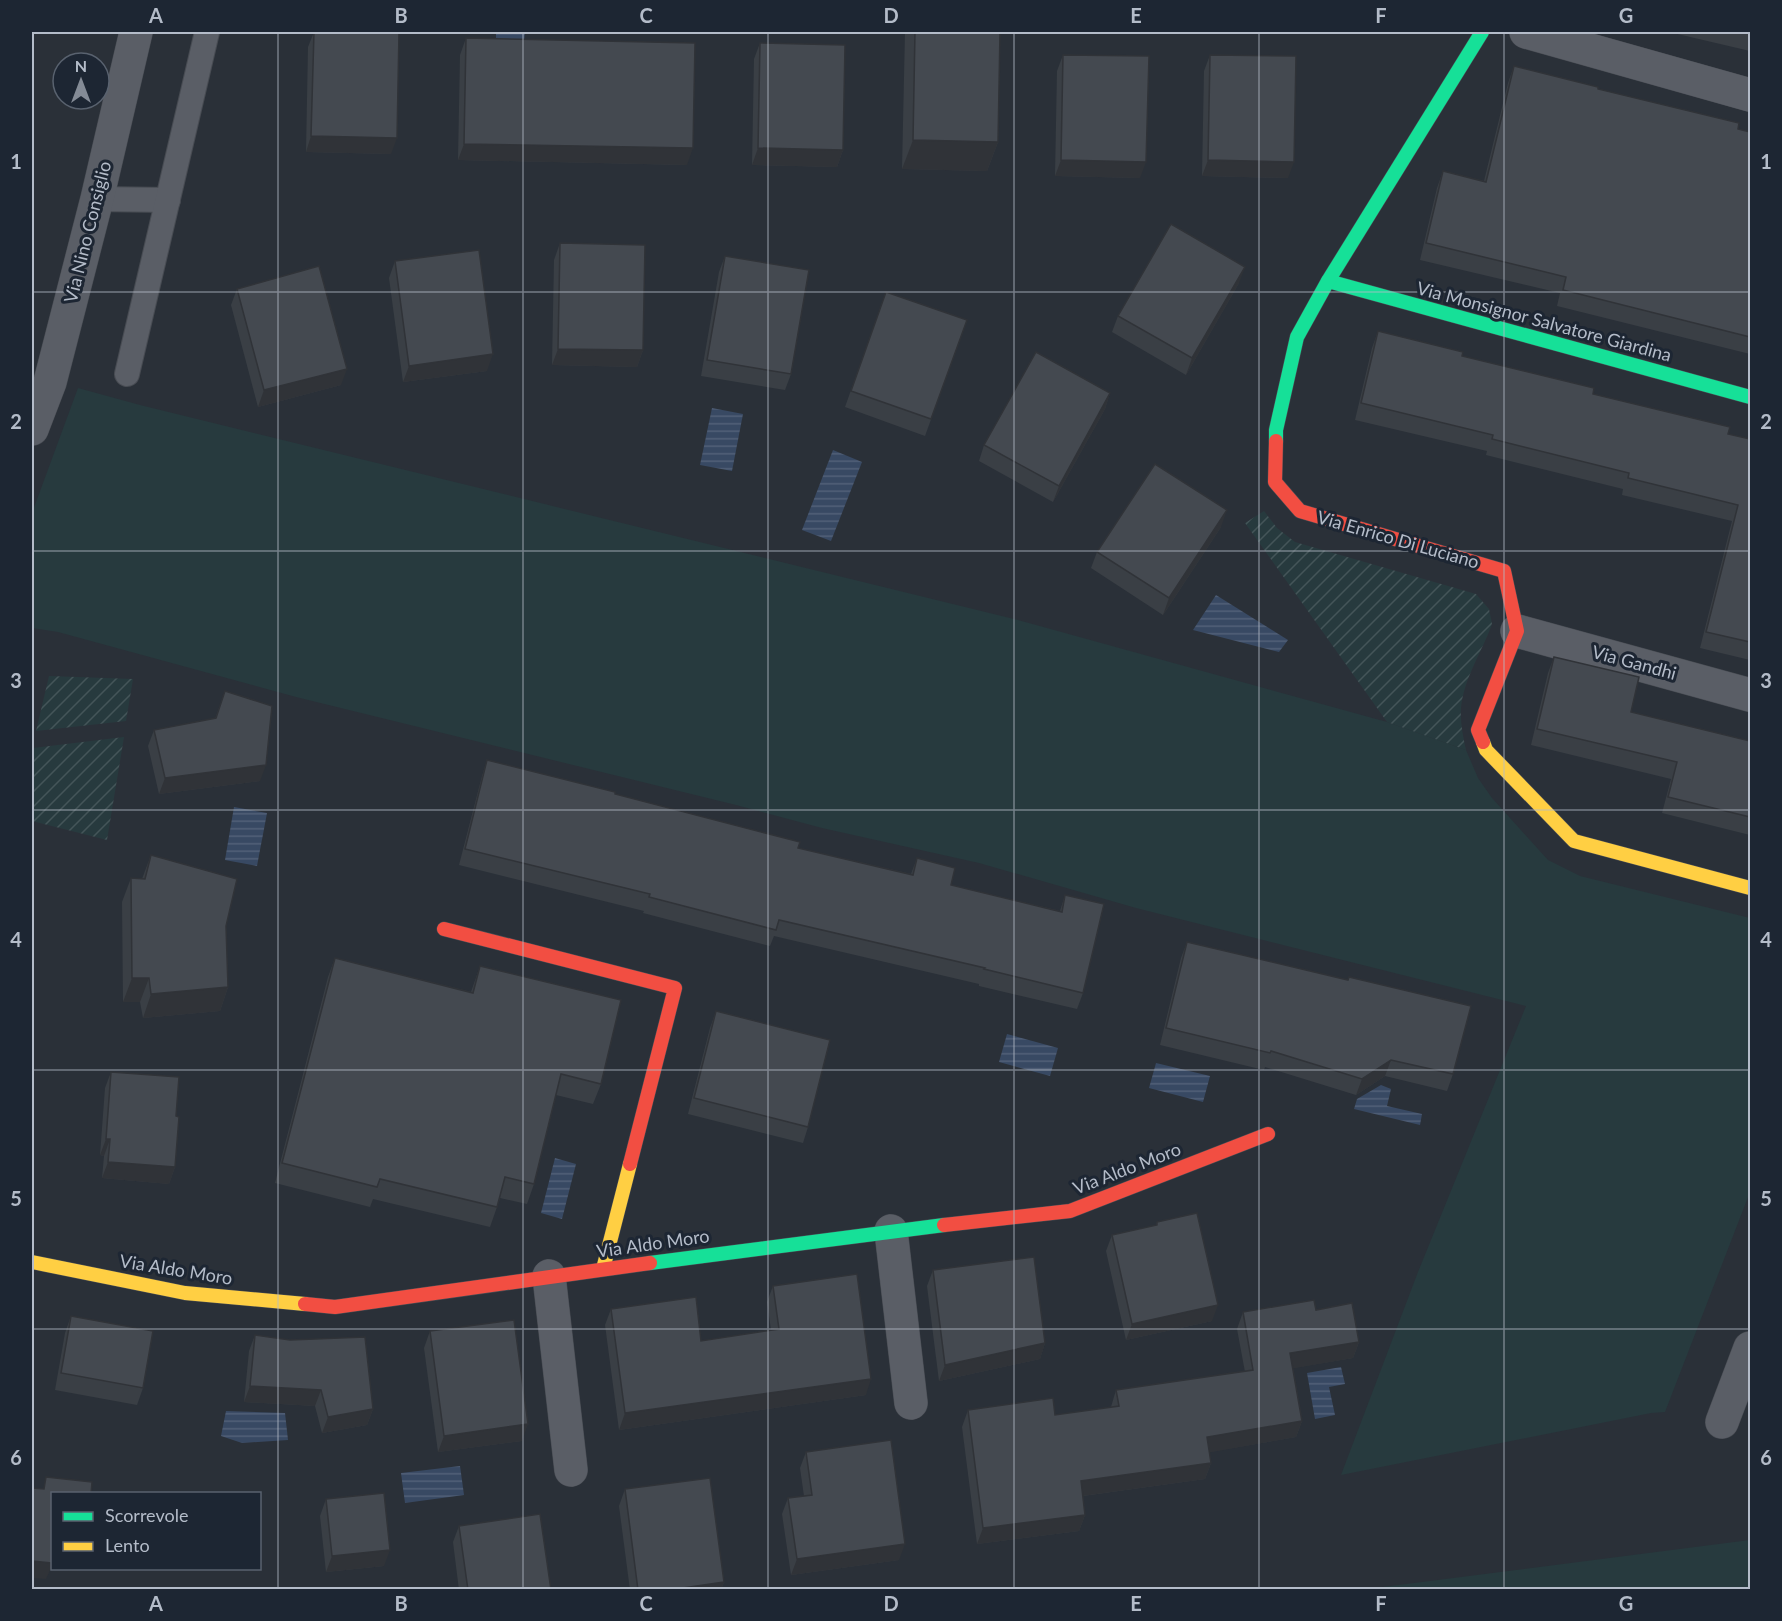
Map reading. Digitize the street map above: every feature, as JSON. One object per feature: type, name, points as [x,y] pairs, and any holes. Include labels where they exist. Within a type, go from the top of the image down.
[{"type":"street","name":"Via Nino Consiglio","points":[[32,429],[50,382],[98,199],[136,32]]},
{"type":"street","name":"Via Enrico Di Luciano","points":[[1482,32],[1328,280],[1297,337],[1276,430],[1275,482],[1300,511],[1504,571],[1517,631]]},
{"type":"street","points":[[1526,32],[1750,95]]},
{"type":"street","name":"Via Monsignor Salvatore Giardina","points":[[1328,280],[1750,397]]},
{"type":"street","points":[[1517,631],[1478,730],[1486,750],[1574,841],[1750,888]]},
{"type":"street","name":"Via Gandhi","points":[[1517,631],[1750,695]]},
{"type":"street","points":[[444,929],[675,988],[603,1269]]},
{"type":"street","name":"Via Aldo Moro","points":[[32,1262],[186,1293],[335,1307],[891,1231],[1070,1211],[1268,1134]]},
{"type":"street","points":[[891,1231],[911,1402]]},
{"type":"street","points":[[549,1276],[571,1470]]},
{"type":"street","points":[[1722,1422],[1750,1348]]},
{"type":"lane","points":[[127,374],[207,32]]},
{"type":"lane","points":[[98,199],[168,200]]},
{"type":"green space","points":[[78,388],[1018,620],[1387,722],[1466,750],[1478,778],[1492,798],[1548,860],[1580,876],[1750,918],[1750,1192],[1665,1412],[1341,1475],[1418,1272],[1526,1006],[1136,908],[979,863],[822,828],[296,697],[58,632],[32,628],[32,513]]},
{"type":"green space","points":[[1264,511],[1277,528],[1295,542],[1476,594],[1489,609],[1492,624],[1469,676],[1461,708],[1466,750],[1387,722],[1245,523]]},
{"type":"green space","points":[[49,676],[133,679],[126,721],[36,731]]},
{"type":"green space","points":[[124,737],[107,840],[32,821],[33,748]]},
{"type":"green space","points":[[1750,1540],[1750,1589],[1367,1589],[1703,1546]]},
{"type":"water","points":[[496,32],[525,32],[524,43],[496,43]]},
{"type":"water","points":[[712,408],[743,414],[732,471],[700,465]]},
{"type":"water","points":[[833,450],[862,462],[831,541],[802,530]]},
{"type":"water","points":[[1216,595],[1288,640],[1279,652],[1193,630]]},
{"type":"water","points":[[234,807],[267,813],[257,866],[225,860]]},
{"type":"water","points":[[1007,1034],[1058,1048],[1050,1076],[999,1062]]},
{"type":"water","points":[[1156,1063],[1210,1076],[1203,1102],[1149,1088]]},
{"type":"water","points":[[1381,1085],[1391,1089],[1387,1106],[1422,1114],[1420,1125],[1354,1109],[1357,1099]]},
{"type":"water","points":[[555,1158],[576,1164],[562,1219],[541,1213]]},
{"type":"water","points":[[1341,1367],[1345,1384],[1329,1387],[1335,1415],[1315,1419],[1307,1373]]},
{"type":"water","points":[[226,1411],[285,1413],[288,1440],[242,1443],[221,1436]]},
{"type":"water","points":[[460,1466],[464,1495],[405,1503],[401,1473]]},
{"type":"building","points":[[314,32],[399,32],[397,138],[311,136]]},
{"type":"building","points":[[915,32],[1000,32],[998,142],[913,140]]},
{"type":"building","points":[[466,38],[695,43],[693,148],[464,144]]},
{"type":"building","points":[[760,43],[845,45],[843,150],[758,148]]},
{"type":"building","points":[[1063,55],[1149,56],[1146,162],[1061,160]]},
{"type":"building","points":[[1210,55],[1296,56],[1294,162],[1208,160]]},
{"type":"building","points":[[1514,66],[1739,123],[1738,129],[1750,132],[1750,337],[1563,290],[1566,277],[1426,243],[1443,171],[1486,182]]},
{"type":"building","points":[[1171,224],[1245,267],[1192,358],[1118,316]]},
{"type":"building","points":[[560,243],[645,245],[643,350],[558,349]]},
{"type":"building","points":[[479,250],[493,354],[409,366],[395,261]]},
{"type":"building","points":[[725,256],[809,270],[791,374],[707,360]]},
{"type":"building","points":[[319,266],[347,369],[264,390],[237,289]]},
{"type":"building","points":[[886,292],[967,320],[931,419],[851,391]]},
{"type":"building","points":[[1378,331],[1463,352],[1462,356],[1594,388],[1593,394],[1730,427],[1728,434],[1750,439],[1750,642],[1706,632],[1738,505],[1628,478],[1629,473],[1492,439],[1493,435],[1361,403]]},
{"type":"building","points":[[1036,352],[1110,393],[1059,486],[984,445]]},
{"type":"building","points":[[1155,464],[1227,510],[1169,598],[1097,552]]},
{"type":"building","points":[[1554,657],[1639,677],[1631,712],[1750,741],[1750,817],[1668,797],[1677,762],[1537,729]]},
{"type":"building","points":[[225,691],[272,706],[266,765],[165,778],[154,730],[216,718]]},
{"type":"building","points":[[487,760],[800,842],[798,848],[913,875],[917,858],[955,868],[951,885],[1062,912],[1065,895],[1104,904],[1083,993],[779,920],[776,930],[649,897],[650,894],[465,849]]},
{"type":"building","points":[[151,855],[237,879],[226,926],[228,987],[151,994],[149,978],[132,978],[131,878],[145,879]]},
{"type":"building","points":[[1187,942],[1471,1006],[1453,1074],[1391,1060],[1362,1079],[1271,1051],[1270,1053],[1166,1028]]},
{"type":"building","points":[[335,958],[473,993],[480,966],[621,1000],[601,1084],[561,1074],[534,1184],[505,1177],[497,1207],[380,1179],[377,1187],[282,1163]]},
{"type":"building","points":[[716,1011],[830,1040],[808,1127],[694,1098]]},
{"type":"building","points":[[111,1072],[179,1077],[175,1167],[108,1162],[110,1139],[106,1139]]},
{"type":"building","points":[[1197,1213],[1218,1305],[1132,1324],[1112,1235]]},
{"type":"building","points":[[1034,1257],[1045,1343],[945,1365],[933,1270]]},
{"type":"building","points":[[857,1274],[871,1379],[625,1413],[611,1309],[696,1297],[701,1341],[779,1329],[773,1286]]},
{"type":"building","points":[[1314,1300],[1316,1310],[1352,1303],[1359,1342],[1290,1353],[1302,1421],[1207,1437],[1211,1463],[1081,1481],[1085,1515],[983,1528],[968,1410],[1053,1398],[1055,1415],[1119,1406],[1116,1390],[1253,1370],[1243,1312]]},
{"type":"building","points":[[71,1316],[153,1331],[143,1388],[61,1373]]},
{"type":"building","points":[[514,1320],[528,1424],[444,1436],[430,1331]]},
{"type":"building","points":[[255,1335],[290,1340],[365,1337],[373,1409],[328,1417],[321,1390],[250,1386]]},
{"type":"building","points":[[891,1440],[905,1544],[797,1559],[788,1498],[812,1495],[806,1452]]},
{"type":"building","points":[[46,1477],[92,1482],[91,1492],[51,1492],[51,1563],[32,1561],[32,1488],[44,1489]]},
{"type":"building","points":[[710,1478],[724,1582],[669,1590],[638,1590],[625,1489]]},
{"type":"building","points":[[384,1493],[390,1550],[332,1556],[326,1499]]},
{"type":"building","points":[[540,1514],[551,1590],[468,1590],[459,1526]]},
{"type":"traffic: fast","points":[[1276,441],[1276,430],[1297,337],[1328,281],[1482,32]]},
{"type":"traffic: fast","points":[[1328,281],[1750,397]]},
{"type":"traffic: fast","points":[[650,1263],[944,1225]]},
{"type":"traffic: slow","points":[[1483,742],[1486,750],[1574,841],[1750,888]]},
{"type":"traffic: slow","points":[[603,1269],[630,1164]]},
{"type":"traffic: slow","points":[[32,1262],[185,1293],[305,1304]]},
{"type":"traffic: jam","points":[[1276,441],[1275,482],[1300,511],[1504,571],[1517,631],[1478,730],[1483,742]]},
{"type":"traffic: jam","points":[[444,929],[675,988],[630,1164]]},
{"type":"traffic: jam","points":[[944,1225],[1070,1211],[1268,1134]]},
{"type":"traffic: jam","points":[[305,1304],[335,1307],[650,1263]]}]
